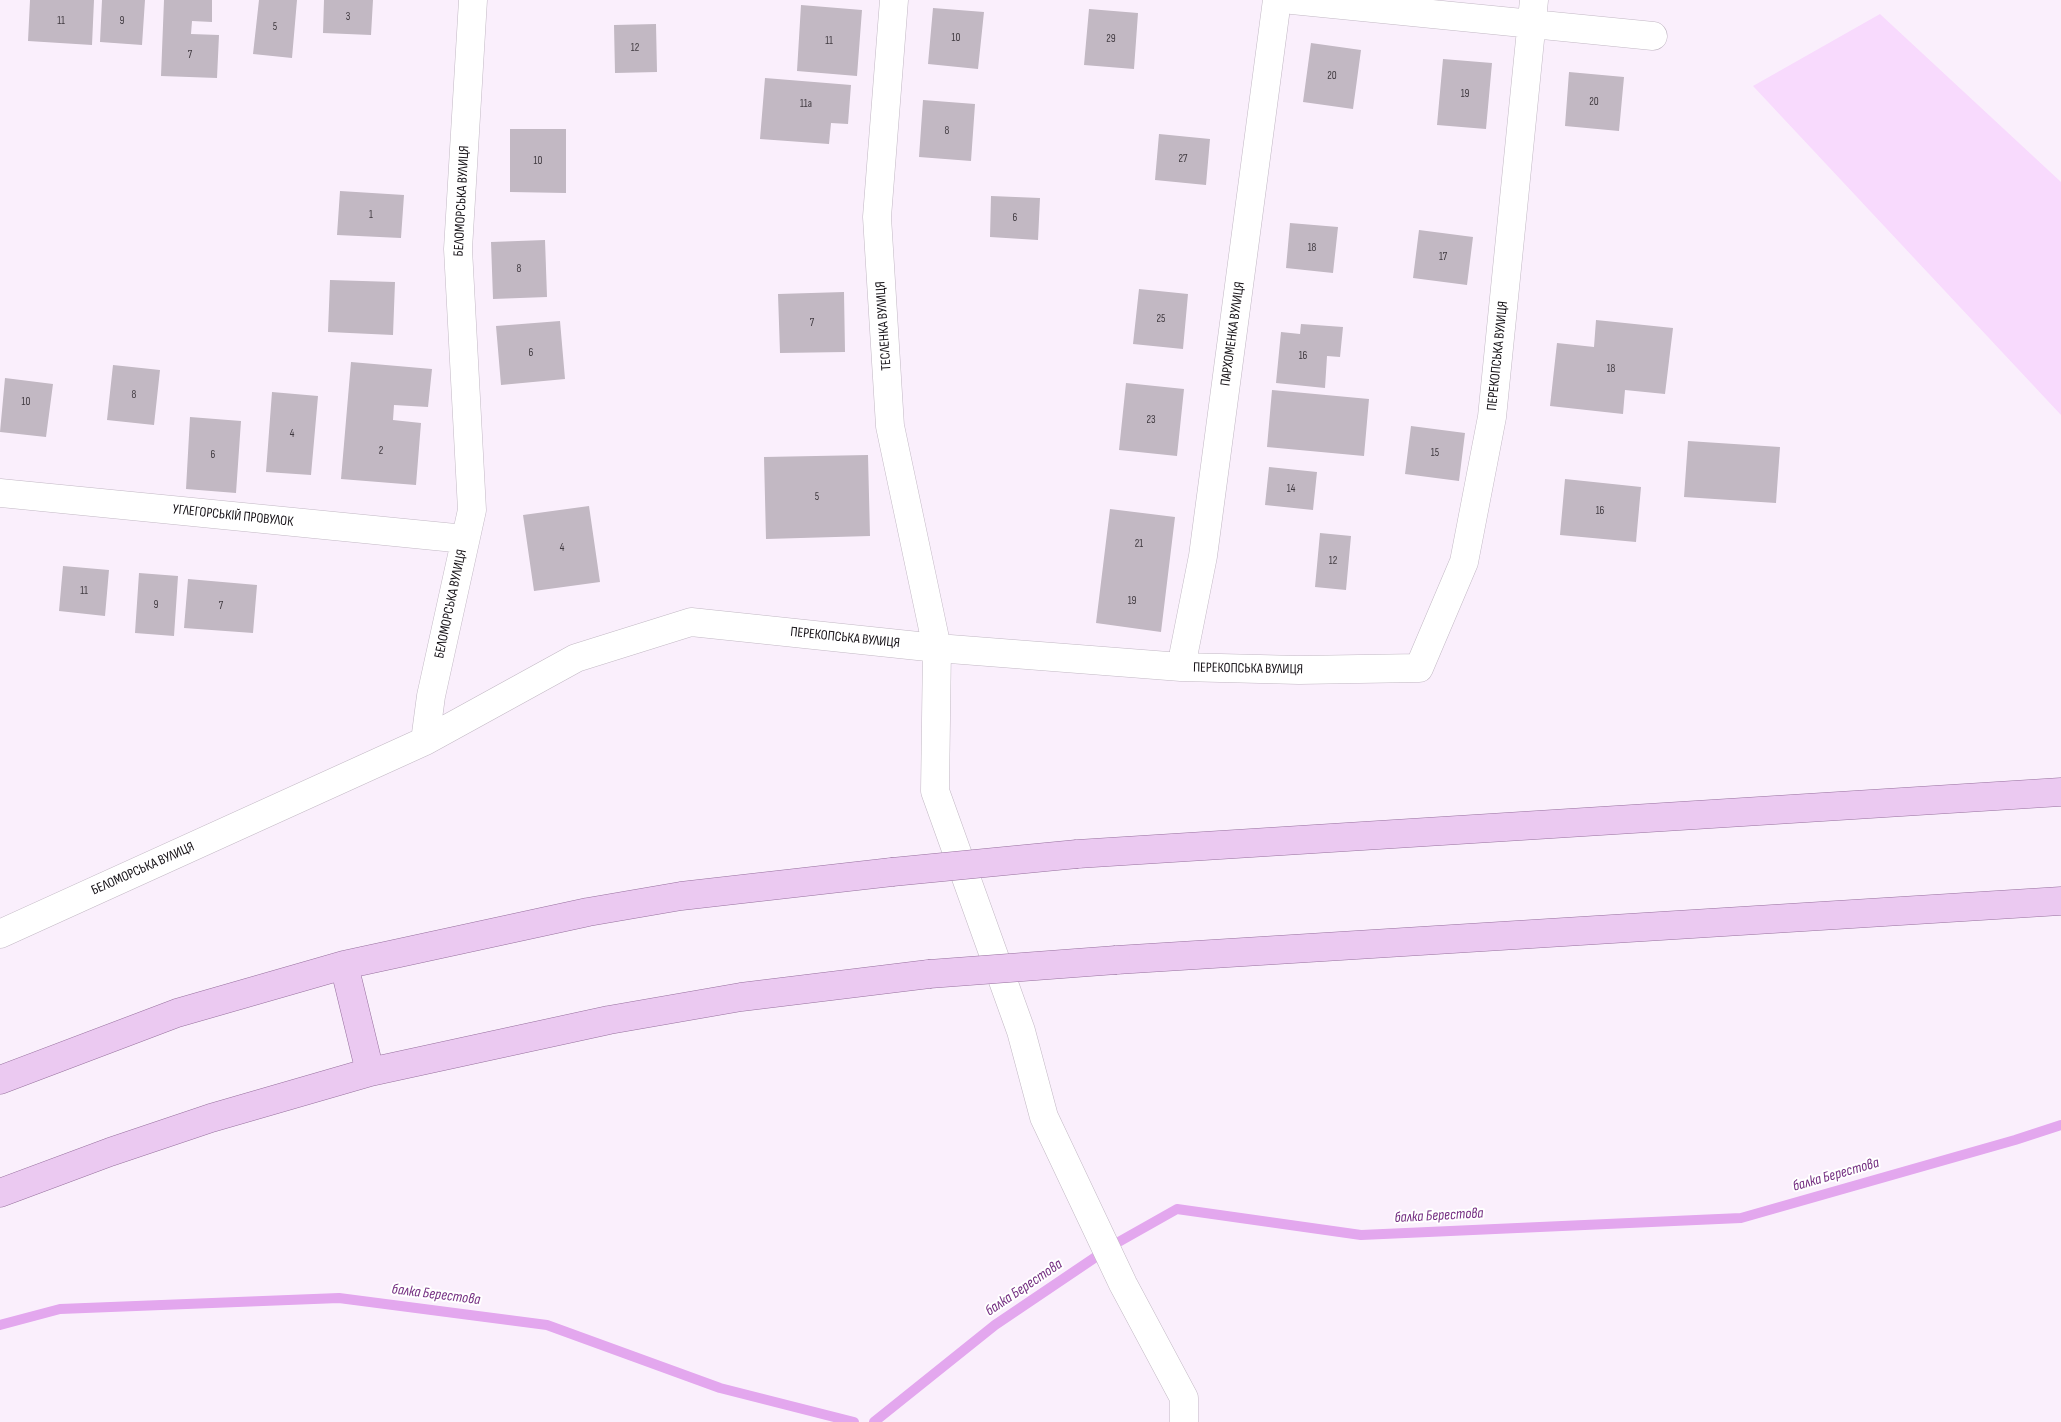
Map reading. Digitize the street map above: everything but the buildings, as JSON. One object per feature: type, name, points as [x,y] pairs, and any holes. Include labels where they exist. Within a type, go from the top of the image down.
[{"type":"main road","points":[[0,1080],[177,1013],[344,965],[588,912],[681,896],[892,872],[1077,854],[2061,792]]},
{"type":"main road","points":[[0,1193],[110,1152],[193,1124],[370,1072],[647,1013],[742,997],[929,974],[1116,960],[2061,901]]},
{"type":"main road","points":[[344,965],[370,1072]]},
{"type":"street","name":"БЕЛОМОРСЬКА ВУЛИЦЯ","points":[[0,934],[425,741],[431,696],[472,510],[458,249],[473,0]]},
{"type":"street","name":"ТЕСЛЕНКА ВУЛИЦЯ","points":[[894,0],[877,217],[890,426],[937,648],[935,791],[1021,1031],[1044,1117],[1102,1241],[1184,1398],[1184,1422]]},
{"type":"street","name":"ПАРХОМЕНКА ВУЛИЦЯ","points":[[1181,667],[1204,556],[1277,0]]},
{"type":"street","points":[[1292,0],[1532,12],[1653,36]]},
{"type":"street","name":"ПЕРЕКОПСЬКА ВУЛИЦЯ","points":[[425,741],[576,658],[691,622],[937,648],[1181,667],[1299,670],[1419,668],[1464,562],[1492,417],[1532,12]]},
{"type":"street","name":"УГЛЕГОРСЬКIЙ ПРОВУЛОК","points":[[0,493],[465,539]]},
{"type":"shaded area","points":[[1880,14],[2061,182],[2061,415],[1753,86]]},
{"type":"waterway","name":"балка Берестова","points":[[874,1422],[995,1325],[1115,1244],[1177,1209],[1361,1235],[1741,1218],[2015,1140],[2061,1125]]},
{"type":"waterway","name":"балка Берестова","points":[[0,1325],[60,1309],[339,1298],[547,1325],[720,1388],[854,1422]]}]
